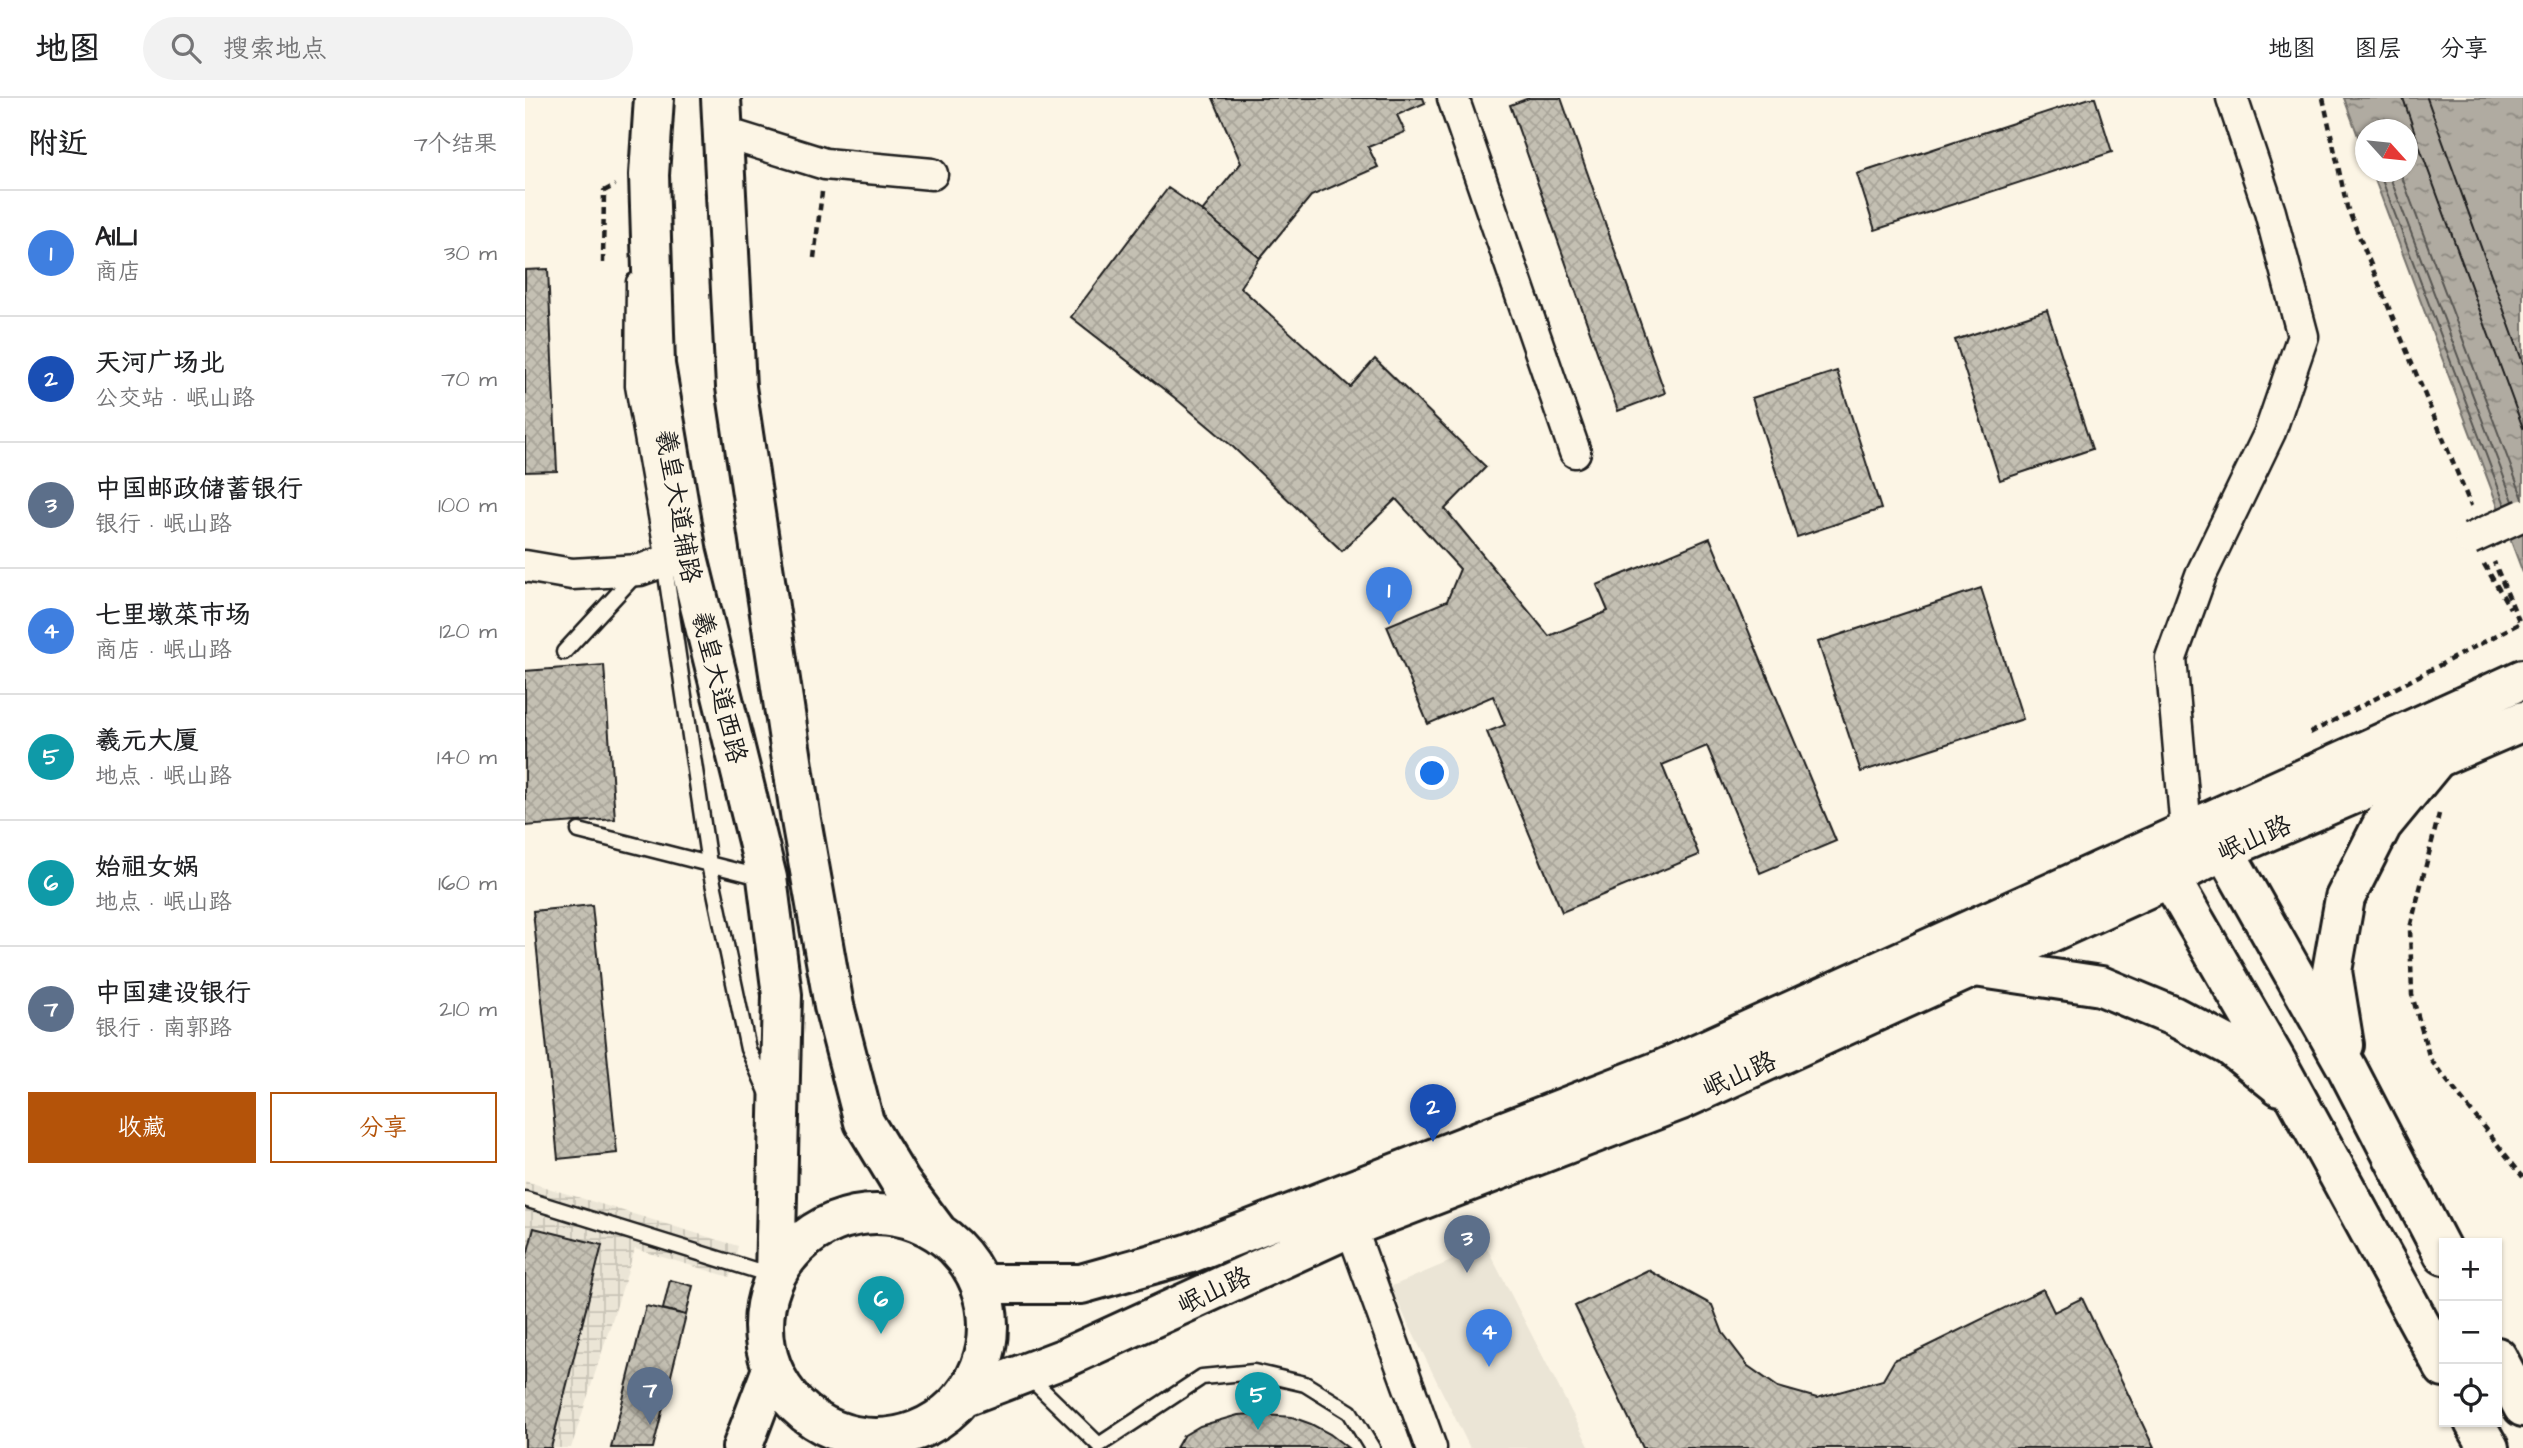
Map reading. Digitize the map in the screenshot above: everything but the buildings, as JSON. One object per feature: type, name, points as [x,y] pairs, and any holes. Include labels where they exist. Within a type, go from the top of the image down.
[{"type":"main road","name":"羲皇大道西路","points":[[654,98],[649,174],[664,561],[767,878],[782,995],[775,1277]]},
{"type":"main road","name":"羲皇大道西路","points":[[722,115],[736,387],[801,820],[834,1006],[863,1122],[901,1183],[936,1230]]},
{"type":"main road","name":"岷山路","points":[[981,1284],[1081,1284],[1188,1254],[1661,1070],[2523,679]]},
{"type":"main road","name":"岷山路","points":[[965,1396],[1065,1358],[1351,1227],[1681,1100],[2170,878],[2224,850],[2513,725]]},
{"type":"main road","points":[[2347,1068],[2332,971],[2345,898],[2382,825],[2438,757]]},
{"type":"main road","points":[[2439,1245],[2347,1068],[2224,850],[2186,830],[2170,878],[2280,1068],[2442,1364]]},
{"type":"main road","points":[[1975,967],[2102,986],[2173,1016],[2230,1046],[2295,1099]]},
{"type":"main road","points":[[869,1214],[892,1215],[915,1220],[936,1230],[955,1245],[970,1264],[981,1284],[987,1307],[989,1331],[981,1365],[965,1396],[948,1413],[902,1442],[860,1438],[837,1432],[816,1422],[797,1408],[782,1390],[765,1346],[763,1322],[767,1299],[775,1277],[787,1257],[804,1240],[845,1218],[869,1214]]},
{"type":"main road","points":[[2501,1364],[2523,1407]]},
{"type":"main road","points":[[741,1448],[772,1369]]},
{"type":"main road","points":[[2477,1427],[2489,1448]]},
{"type":"street","points":[[1453,98],[1575,452]]},
{"type":"street","points":[[2186,830],[2171,658],[2201,575],[2270,432],[2303,336],[2270,212],[2232,98]]},
{"type":"street","points":[[722,115],[825,164],[932,174]]},
{"type":"street","points":[[2470,539],[2523,515]]},
{"type":"street","points":[[525,566],[572,574],[664,561]]},
{"type":"street","points":[[1351,1227],[1431,1448]]},
{"type":"lane","name":"羲皇大道辅路","points":[[634,267],[633,386],[664,561],[709,864],[748,1049],[779,1120]]},
{"type":"lane","points":[[564,652],[664,561]]},
{"type":"lane","points":[[579,831],[767,878]]},
{"type":"lane","points":[[525,1199],[775,1277]]},
{"type":"lane","points":[[1025,1373],[1099,1445],[1202,1377],[1254,1372],[1305,1384],[1350,1412],[1372,1448]]},
{"type":"path","points":[[2323,98],[2347,207],[2473,510]]},
{"type":"path","points":[[814,258],[825,164]]},
{"type":"path","points":[[603,263],[604,191],[635,176]]},
{"type":"path","points":[[2470,539],[2520,623]]},
{"type":"path","points":[[2493,560],[2520,623]]},
{"type":"path","points":[[2304,736],[2520,623]]},
{"type":"path","points":[[2439,813],[2410,929],[2412,995],[2430,1059],[2523,1177]]},
{"type":"shaded area","points":[[525,1181],[738,1246],[730,1277],[635,1249],[571,1448],[525,1448]]},
{"type":"shaded area","points":[[1486,1246],[1590,1448],[1470,1448],[1390,1287]]},
{"type":"water","points":[[2344,98],[2523,98],[2523,573],[2376,182],[2418,182],[2418,119],[2355,119],[2355,128]]},
{"type":"tram line","points":[[2403,98],[2523,428]]},
{"type":"tram line","points":[[2427,98],[2523,363]]},
{"type":"place","name":"AILI","points":[[1389,625]]},
{"type":"place","name":"天河广场北","points":[[1433,1142]]},
{"type":"place","name":"中国邮政储蓄银行","points":[[1467,1273]]},
{"type":"place","name":"始祖女娲","points":[[881,1334]]},
{"type":"place","name":"七里墩菜市场","points":[[1489,1367]]},
{"type":"place","name":"中国建设银行","points":[[650,1425]]},
{"type":"place","name":"羲元大厦","points":[[1258,1430]]}]
